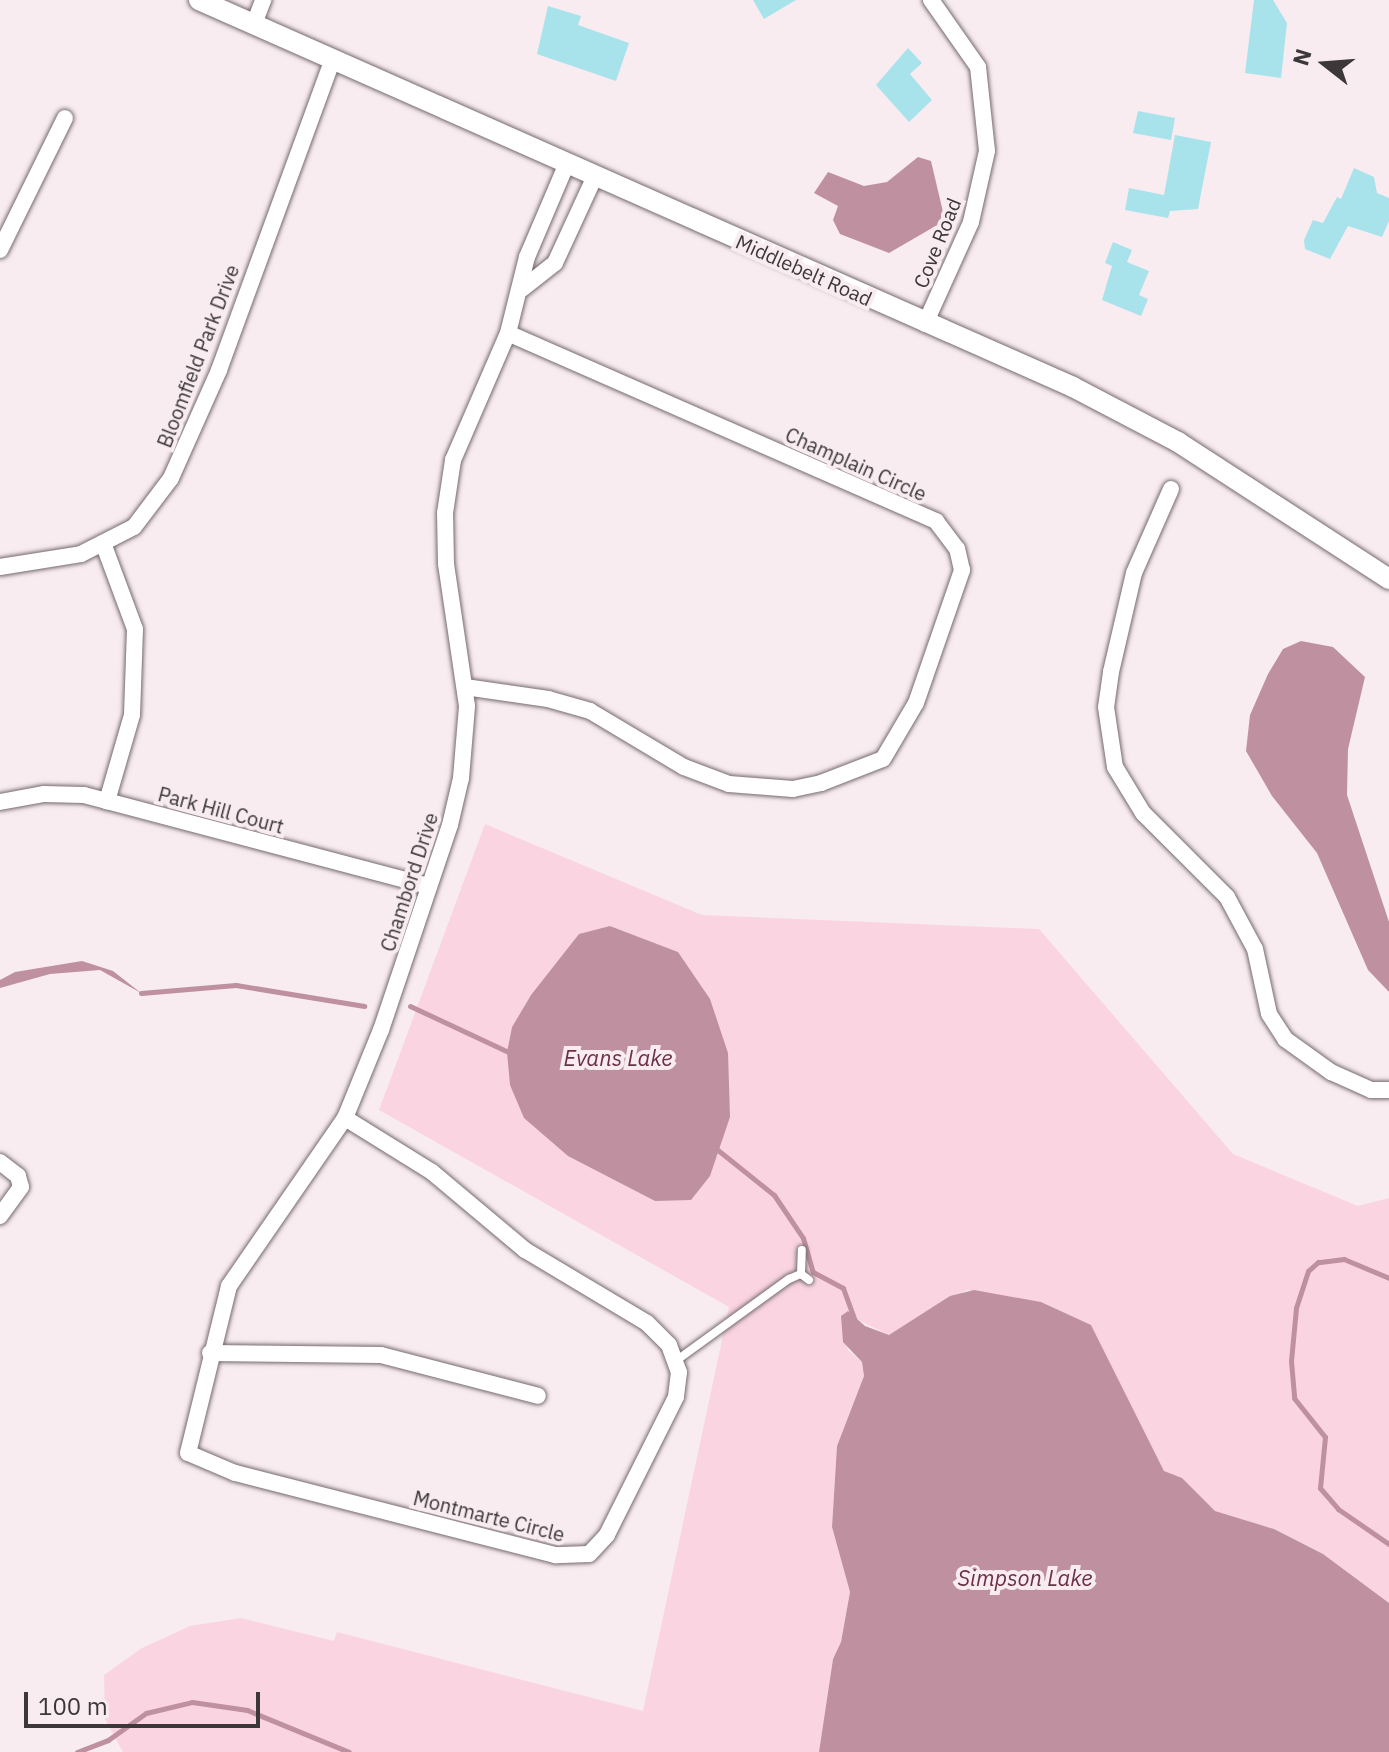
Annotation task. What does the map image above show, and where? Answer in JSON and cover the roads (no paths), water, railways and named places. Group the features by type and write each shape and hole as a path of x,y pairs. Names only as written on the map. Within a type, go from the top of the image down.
{"street":[{"name":"Middlebelt Road","path":"199,0 1073,387 1151,426 1389,579"},
{"path":"254,24 263,0"},
{"name":"Cove Road","path":"925,324 971,222 987,151 978,67 931,0"},
{"name":"Bloomfield Park Drive","path":"0,567 81,554 134,527 171,478 219,370 333,59"},
{"path":"0,250 65,118"},
{"name":"Chambord Drive","path":"188,1453 210,1353 229,1286 345,1118 381,1030 461,778 465,687 446,564 445,513 453,460 508,333 522,289 527,257 567,163"},
{"path":"522,289 555,263 595,176"},
{"name":"Champlain Circle","path":"465,687 548,699 590,711 684,767 729,784 767,789 807,786 883,759 916,703 962,570 957,549 936,521 508,333"},
{"path":"1171,489 1142,551 1114,657 1106,707 1115,767 1143,813 1227,897 1255,949 1269,1014 1285,1039 1331,1072 1371,1090 1389,1090"},
{"path":"103,543 135,629 132,715 107,801"},
{"name":"Park Hill Court","path":"0,802 44,794 107,801 429,886"},
{"path":"345,1118 432,1172 525,1250 647,1323 677,1360"},
{"path":"0,1162 18,1176 21,1187 0,1216"},
{"path":"210,1353 381,1355 538,1396"},
{"name":"Montmarte Circle","path":"188,1453 235,1473 555,1555 589,1554 607,1535 676,1397 677,1360"}],"lane":[{"path":"801,1274 802,1250"},
{"path":"677,1360 801,1274"},
{"path":"801,1274 809,1280"}],"water":[{"path":"918,157 931,161 943,212 939,224 889,253 840,234 833,220 838,206 814,193 828,172 864,186 887,182"},
{"path":"1301,641 1333,647 1365,677 1348,749 1347,795 1389,922 1389,992 1368,970 1317,853 1272,796 1246,751 1250,715 1268,674 1283,649"},
{"name":"Evans Lake","path":"610,926 678,952 710,999 728,1053 730,1117 710,1176 691,1200 655,1201 568,1156 524,1118 510,1085 507,1052 512,1027 531,995 579,934"},
{"path":"82,961 113,971 141,993 100,970 50,974 0,988 0,980 15,972"},
{"name":"Simpson Lake","path":"974,1290 1041,1302 1091,1325 1164,1471 1182,1478 1215,1511 1274,1529 1323,1554 1389,1603 1389,1752 819,1752 833,1659 841,1642 850,1592 832,1527 837,1446 864,1376 862,1362 843,1342 841,1316 848,1311 865,1326 889,1335 950,1296"}],"waterway":[{"path":"141,993 236,985 364,1006"},
{"path":"410,1006 511,1053"},
{"path":"714,1147 774,1195 803,1238 813,1272 843,1288 854,1318"},
{"path":"1389,1278 1344,1259 1318,1262 1308,1271 1296,1308 1291,1361 1294,1398 1325,1437 1320,1488 1338,1509 1389,1544"},
{"path":"77,1752 108,1740 146,1713 192,1702 247,1710 349,1752"}]}
